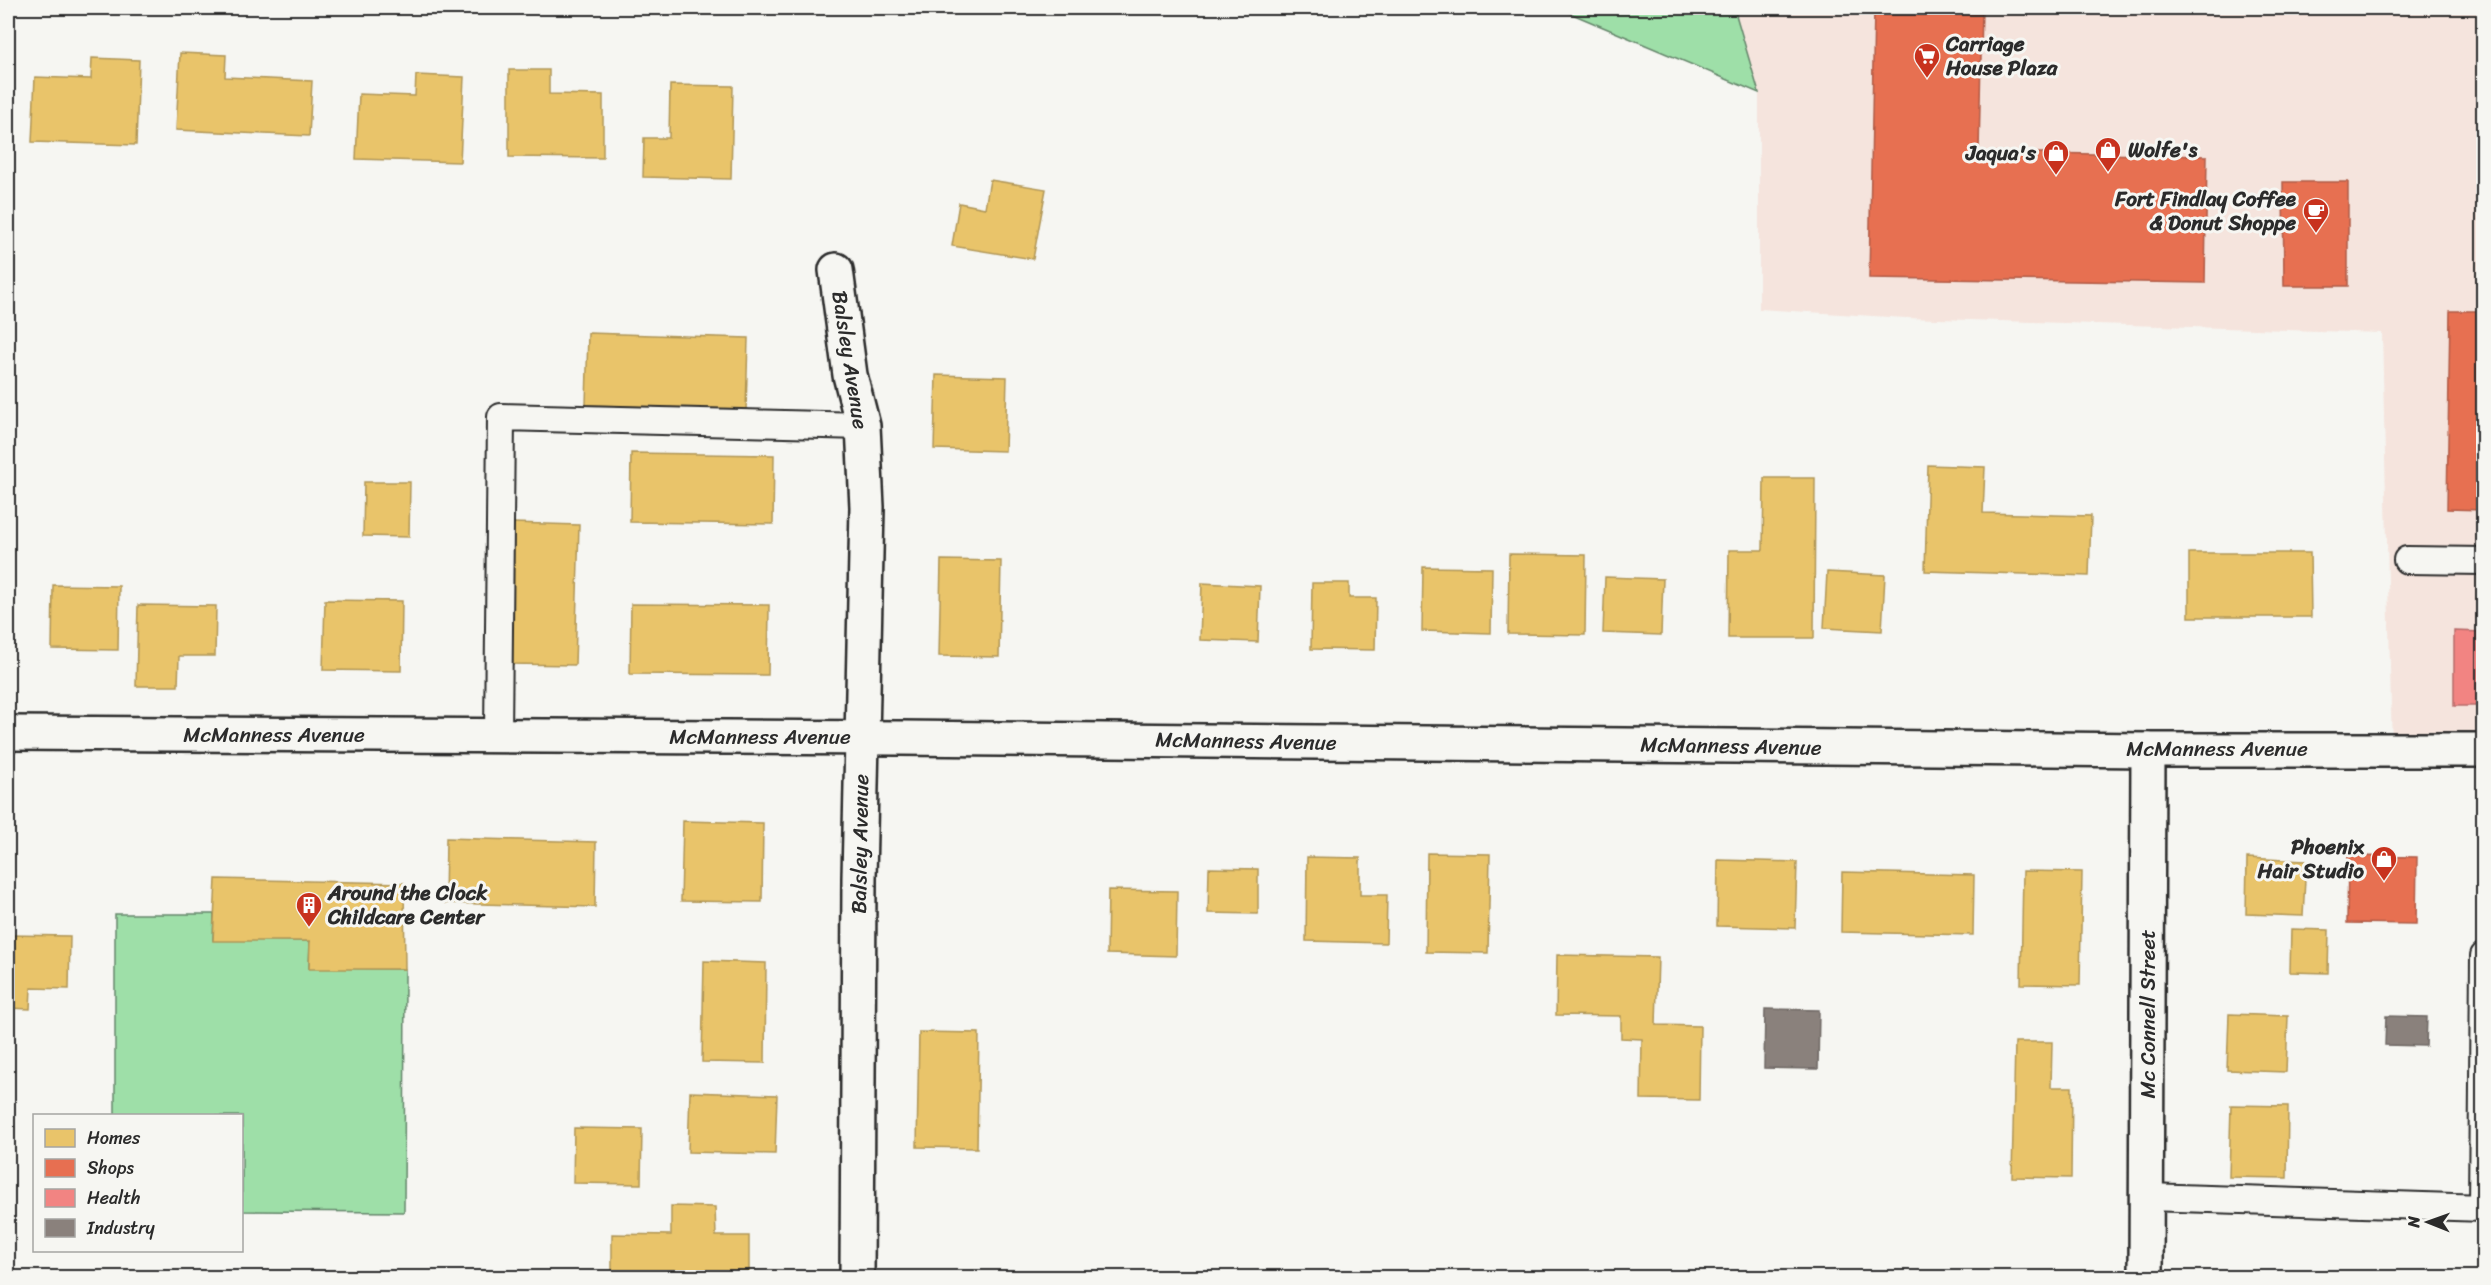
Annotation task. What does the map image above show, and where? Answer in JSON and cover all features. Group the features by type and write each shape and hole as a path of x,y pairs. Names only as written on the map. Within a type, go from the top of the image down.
{"street":[{"name":"Balsley Avenue","path":"836,270 850,375 862,426 867,507 859,878 857,1278"},
{"name":"McManness Avenue","path":"8,733 862,737 2148,750 2484,750"},
{"name":"Mc Connell Street","path":"2146,1278 2148,750"}],"lane":[{"path":"498,736 501,417 862,426"},
{"path":"2407,560 2484,561"},
{"path":"2147,1197 2483,1208 2484,956"}],"shaded area":[{"path":"1734,8 2483,8 2483,750 2392,749 2382,333 1906,318 1759,309 1759,93"}],"green space":[{"path":"1558,8 1734,8 1759,93"},
{"path":"115,914 214,914 213,940 310,941 309,968 405,969 404,1212 243,1211 243,1114 115,1114"}],"building: Homes":[{"path":"180,53 226,55 225,77 312,81 309,136 176,130"},
{"path":"92,58 139,60 136,145 32,142 35,77 91,79"},
{"path":"509,70 549,70 549,94 603,95 603,158 509,157"},
{"path":"416,75 464,77 460,162 356,159 359,94 415,96"},
{"path":"670,85 733,86 731,179 643,177 644,138 669,138"},
{"path":"990,180 1046,189 1033,259 952,246 959,203 985,208"},
{"path":"588,333 748,338 746,410 586,405"},
{"path":"936,375 1007,377 1005,451 934,449"},
{"path":"631,453 774,455 773,524 630,522"},
{"path":"1928,465 1985,467 1983,513 2091,516 2089,576 1925,571"},
{"path":"1764,478 1815,478 1814,638 1728,638 1729,550 1763,550"},
{"path":"364,482 410,482 409,537 363,536"},
{"path":"512,523 579,525 575,665 509,664"},
{"path":"2189,553 2310,553 2311,617 2189,617"},
{"path":"1509,554 1586,555 1585,635 1508,634"},
{"path":"941,560 1001,561 999,657 939,656"},
{"path":"1423,567 1492,568 1491,633 1422,631"},
{"path":"1827,572 1885,575 1882,631 1824,628"},
{"path":"1605,577 1663,579 1661,635 1603,633"},
{"path":"1202,583 1260,586 1258,642 1200,640"},
{"path":"1312,583 1349,583 1349,598 1376,598 1375,650 1311,649"},
{"path":"53,585 119,586 118,650 52,649"},
{"path":"325,600 402,601 401,671 323,670"},
{"path":"631,604 769,605 768,675 630,674"},
{"path":"138,605 216,606 215,656 179,656 178,686 136,686"},
{"path":"683,821 763,823 762,902 681,901"},
{"path":"446,838 596,842 595,907 445,903"},
{"path":"1427,853 1490,854 1488,953 1426,952"},
{"path":"1307,857 1360,858 1360,895 1387,895 1386,943 1306,941"},
{"path":"2247,858 2306,861 2303,916 2246,914"},
{"path":"1718,860 1797,862 1795,928 1717,926"},
{"path":"1209,868 1258,869 1258,914 1208,913"},
{"path":"2023,871 2082,872 2080,985 2021,984"},
{"path":"1842,872 1974,875 1973,935 1841,932"},
{"name":"Around the Clock Childcare Center","path":"216,879 404,883 405,969 309,969 310,941 213,941"},
{"path":"1108,890 1177,891 1176,956 1107,954"},
{"path":"2291,929 2329,930 2328,973 2290,972"},
{"path":"8,935 70,936 69,989 31,988 30,1009 8,1008"},
{"path":"1557,955 1658,957 1656,1025 1700,1026 1699,1100 1641,1099 1642,1039 1621,1038 1621,1016 1556,1015"},
{"path":"704,961 766,963 765,1063 702,1062"},
{"path":"2229,1014 2288,1016 2286,1072 2227,1070"},
{"path":"919,1032 979,1033 977,1148 917,1147"},
{"path":"2015,1042 2052,1042 2051,1087 2072,1087 2071,1178 2012,1177"},
{"path":"690,1092 777,1095 775,1154 688,1152"},
{"path":"2231,1105 2288,1106 2287,1178 2229,1177"},
{"path":"574,1128 642,1129 641,1184 573,1183"},
{"path":"671,1206 715,1207 716,1236 749,1236 749,1278 612,1278 612,1234 671,1235"}],"building: Shops":[{"name":"Carriage House Plaza","path":"1874,8 1982,8 1979,152 2207,156 2205,283 1869,278"},
{"name":"Fort Findlay Coffee & Donut Shoppe","path":"2283,182 2348,182 2348,286 2284,286"},
{"path":"2450,311 2484,311 2484,510 2447,509"},
{"path":"2348,856 2417,857 2416,924 2347,923"}],"building: Health":[{"path":"2454,631 2484,632 2484,706 2454,706"}],"building: Industry":[{"path":"1765,1009 1819,1010 1818,1069 1764,1068"},
{"path":"2386,1016 2427,1017 2426,1046 2385,1045"}],"place":[{"name":"Carriage House Plaza","path":"1927,79"},
{"name":"Wolfe's","path":"2108,173"},
{"name":"Jaqua's","path":"2056,176"},
{"name":"Fort Findlay Coffee & Donut Shoppe","path":"2316,234"},
{"name":"Phoenix Hair Studio","path":"2384,882"},
{"name":"Around the Clock Childcare Center","path":"309,928"}]}
